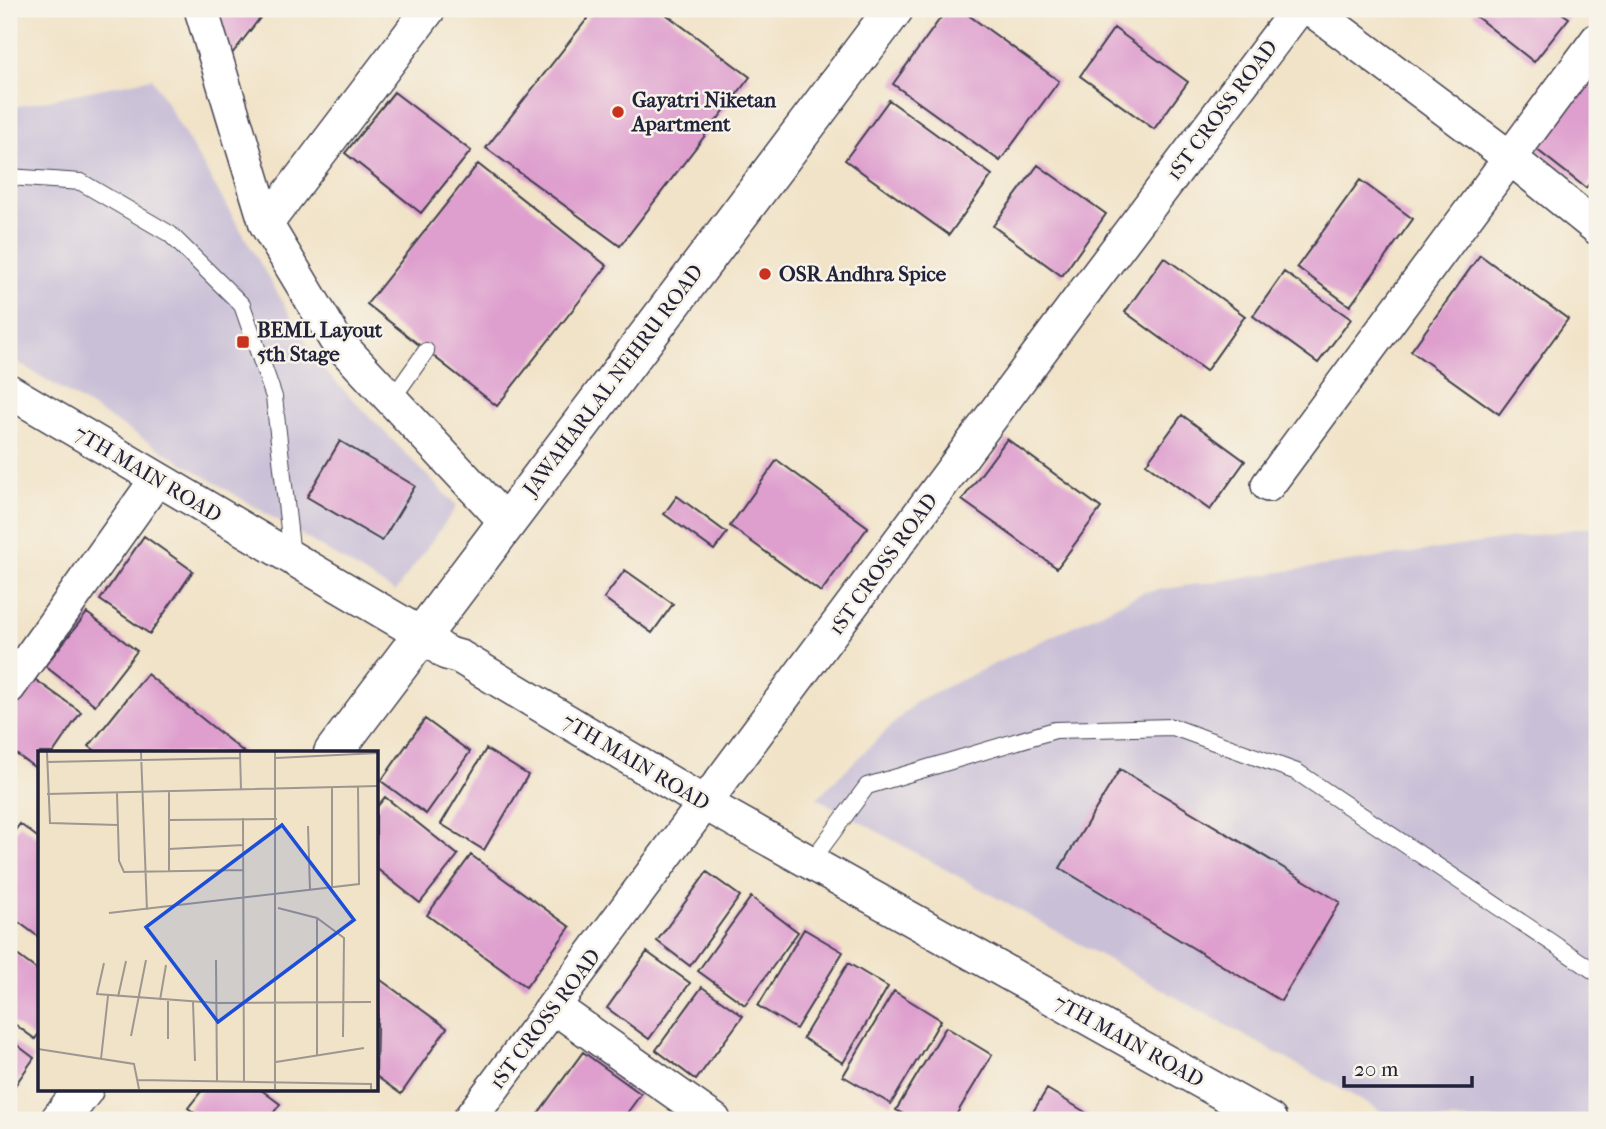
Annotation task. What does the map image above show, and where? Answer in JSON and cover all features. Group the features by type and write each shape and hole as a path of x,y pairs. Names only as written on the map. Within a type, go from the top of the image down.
{"street":[{"path":"201,9 266,224 335,339 506,522"},
{"path":"266,224 429,9"},
{"name":"JAWAHARLAL NEHRU ROAD","path":"334,751 894,9"},
{"name":"1ST CROSS ROAD","path":"469,1120 1298,9"},
{"path":"1311,9 1509,157 1597,228"},
{"path":"1268,485 1597,40"},
{"name":"7TH MAIN ROAD","path":"9,391 421,634 446,653 460,657 706,804 1270,1120"},
{"path":"9,687 157,479"},
{"path":"554,1007 714,1120"},
{"path":"61,1120 83,1090"}],"lane":[{"path":"9,177 81,182 170,234 242,305 274,397 293,559"},
{"path":"391,398 426,351"},
{"path":"810,863 867,786 1055,730 1173,727 1297,772 1597,973"}],"shaded area":[{"path":"152,78 320,366 457,506 395,592 9,357 9,108"},
{"path":"1597,526 1597,1120 1397,1120 817,798 917,701 1144,592"}],"building":[{"path":"212,9 267,9 228,59"},
{"name":"Gayatri Niketan Apartment","path":"595,9 659,9 750,77 620,246 486,148"},
{"path":"947,9 960,9 1059,81 1000,161 893,84"},
{"path":"1477,9 1556,9 1569,18 1534,62 1473,14"},
{"path":"1114,28 1188,82 1154,129 1080,76"},
{"path":"1590,70 1597,76 1597,173 1586,188 1531,145"},
{"path":"394,92 471,151 421,213 345,153"},
{"path":"889,100 992,175 949,235 845,160"},
{"path":"478,164 607,266 497,406 367,304"},
{"path":"1038,165 1106,214 1062,276 993,226"},
{"path":"1360,180 1413,219 1350,306 1297,267"},
{"path":"1480,255 1568,319 1499,414 1411,351"},
{"path":"1164,257 1245,316 1206,371 1125,312"},
{"path":"1284,272 1351,319 1318,363 1253,316"},
{"path":"1182,415 1245,461 1210,510 1146,464"},
{"path":"1007,439 1101,508 1057,568 962,500"},
{"path":"340,441 415,486 382,541 307,497"},
{"path":"777,460 868,527 821,592 730,526"},
{"path":"677,496 727,533 714,550 664,514"},
{"path":"144,536 193,571 150,634 100,600"},
{"path":"625,570 673,604 652,633 604,598"},
{"path":"87,613 137,651 95,705 45,666"},
{"path":"147,674 243,751 95,751 89,746"},
{"path":"33,678 81,712 54,751 38,751 38,770 9,749 9,712"},
{"path":"425,719 470,752 426,814 381,781"},
{"path":"486,749 528,775 484,850 441,824"},
{"path":"1120,769 1340,902 1281,1001 1060,868"},
{"path":"385,797 458,855 420,903 378,870 378,806"},
{"path":"20,824 38,838 38,937 9,915 9,838"},
{"path":"471,855 570,927 526,987 427,915"},
{"path":"707,872 740,896 690,966 657,941"},
{"path":"751,897 798,932 745,1005 698,971"},
{"path":"804,929 843,952 796,1029 758,1006"},
{"path":"9,949 38,971 38,1035 35,1039 9,1020"},
{"path":"647,952 690,983 649,1039 607,1008"},
{"path":"848,963 888,987 843,1063 803,1038"},
{"path":"378,978 447,1028 401,1094 378,1077"},
{"path":"702,987 743,1016 696,1080 656,1050"},
{"path":"894,991 941,1020 891,1104 843,1076"},
{"path":"946,1027 992,1055 953,1120 914,1120 896,1110"},
{"path":"9,1039 34,1058 9,1094"},
{"path":"583,1052 641,1094 622,1120 534,1119"},
{"path":"1047,1089 1090,1115 1086,1120 1028,1120"},
{"path":"202,1090 261,1090 280,1104 268,1120 204,1120 188,1108"}],"place":[{"name":"Gayatri Niketan Apartment","path":"618,112"},
{"name":"OSR Andhra Spice","path":"765,274"},
{"name":"BEML Layout 5th Stage","path":"243,342"}]}
